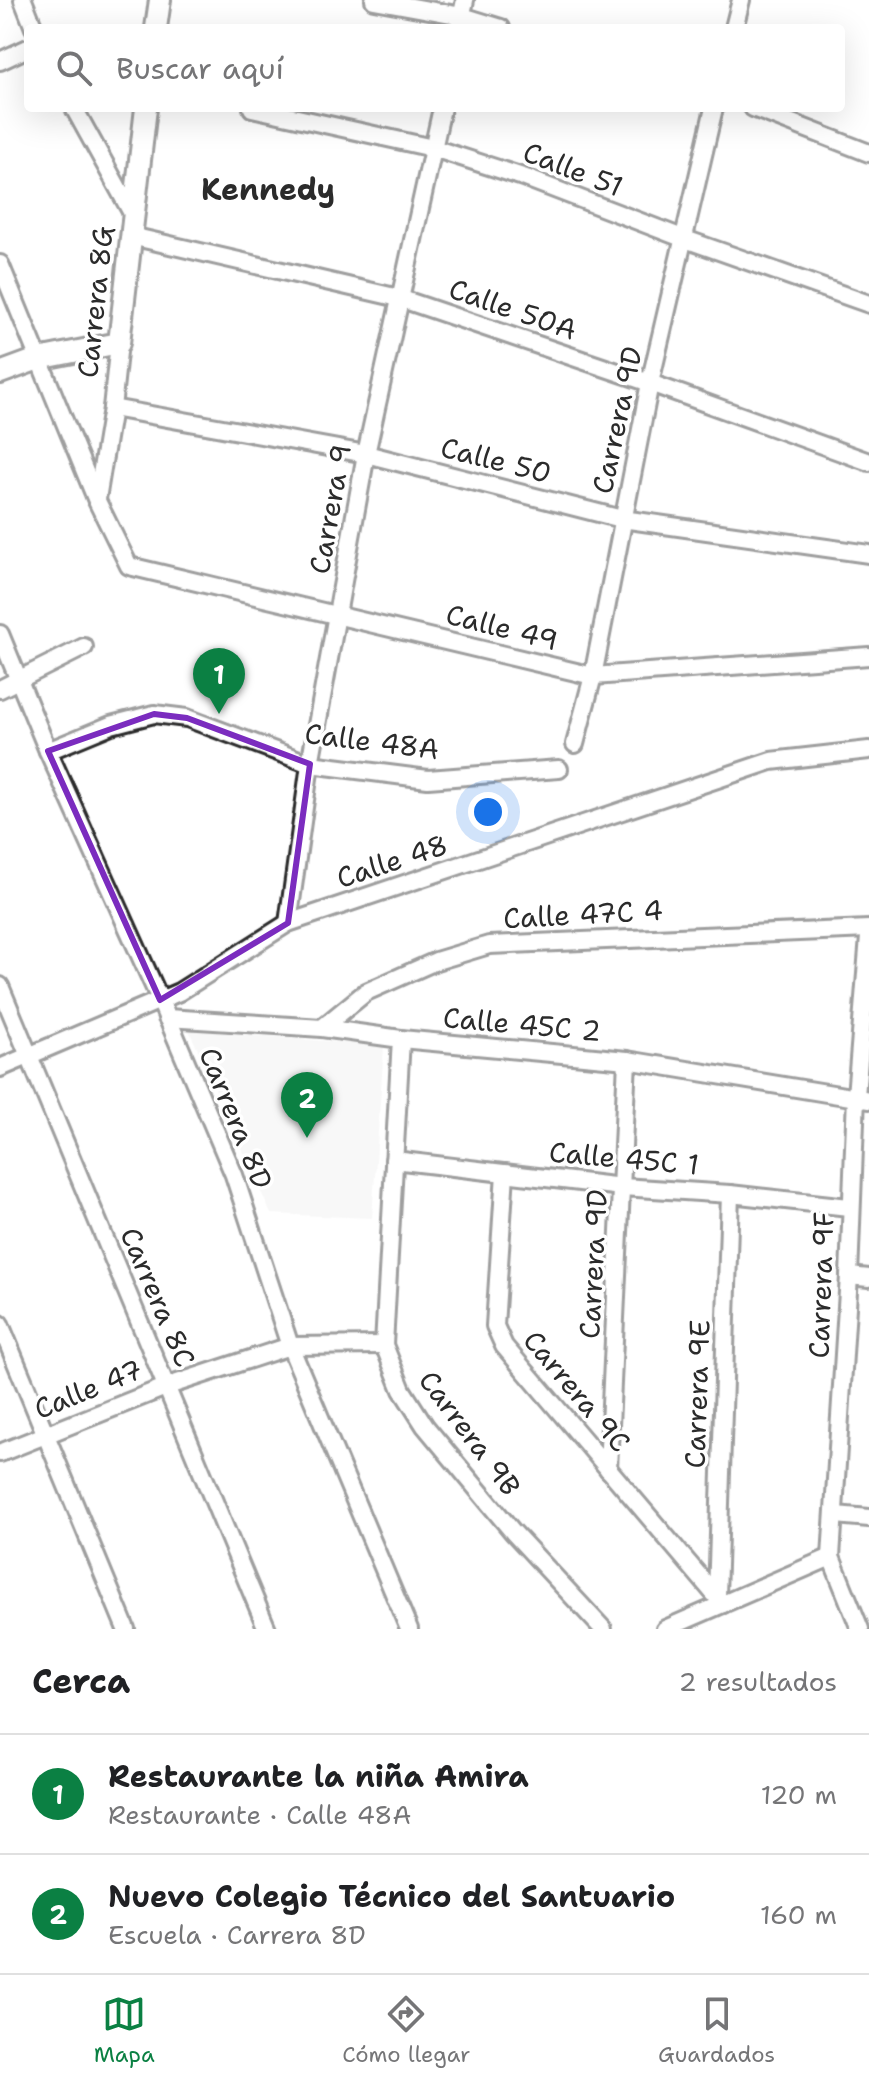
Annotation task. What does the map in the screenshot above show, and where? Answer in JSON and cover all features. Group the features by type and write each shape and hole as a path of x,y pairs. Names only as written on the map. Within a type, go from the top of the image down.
{"street":[{"path":"23,0 32,24"},
{"path":"157,24 160,0"},
{"path":"374,0 462,15 489,24"},
{"path":"735,24 741,0"},
{"path":"0,61 24,50"},
{"path":"76,112 132,226"},
{"name":"Carrera 8G","path":"97,501 112,408 146,112"},
{"name":"Calle 51","path":"270,112 433,148 523,177 869,304"},
{"name":"Carrera 9","path":"288,923 310,764 366,454 441,112"},
{"name":"Carrera 9D","path":"575,744 593,676 650,383 713,112"},
{"path":"763,112 869,153"},
{"name":"Calle 50A","path":"132,226 399,298 650,383 869,462"},
{"path":"0,264 97,501"},
{"path":"0,373 38,359 119,343"},
{"name":"Calle 50","path":"112,408 366,454 622,519 869,554"},
{"name":"Calle 49","path":"97,501 129,566 593,676 869,656"},
{"name":"Carrera 8D","path":"0,634 234,1175 290,1346 409,1629"},
{"path":"0,689 84,647"},
{"name":"Calle 48A","path":"48,751 111,725 154,714 187,718 310,764 428,779 559,769"},
{"name":"Calle 48","path":"0,1068 179,992 288,923 771,761 869,750"},
{"name":"Calle 47C 4","path":"322,1028 366,992 436,961 489,945 869,929"},
{"name":"Carrera 9F","path":"860,1629 831,1557 849,1276 849,1207 862,1098 869,937"},
{"name":"Carrera 8C","path":"0,986 267,1629"},
{"name":"Calle 45C 2","path":"167,1018 322,1028 401,1039 627,1060 862,1098"},
{"name":"Carrera 9B","path":"401,1039 384,1345 402,1390 425,1426 513,1532 603,1629"},
{"name":"Carrera 9D","path":"608,1469 627,1060"},
{"name":"Calle 45C 1","path":"394,1160 622,1187 730,1194 849,1207"},
{"name":"Carrera 9C","path":"505,1173 495,1326 504,1346 720,1600"},
{"name":"Carrera 9E","path":"720,1600 730,1194"},
{"path":"849,1276 869,1278"},
{"path":"0,1324 126,1629"},
{"name":"Calle 47","path":"0,1453 168,1386 290,1346 384,1345"},
{"path":"836,1515 869,1518"},
{"path":"665,1629 720,1600 831,1557"}],"highlighted area":[{"path":"154,714 187,718 310,764 288,923 160,1000 48,751"}],"shaded area":[{"path":"189,1030 384,1046 372,1218 271,1214"}],"place":[{"name":"Restaurante la niña Amira","path":"219,714"},
{"name":"Nuevo Colegio Técnico del Santuario","path":"307,1138"}],"district":[{"name":"Kennedy","path":"268,190"}]}
